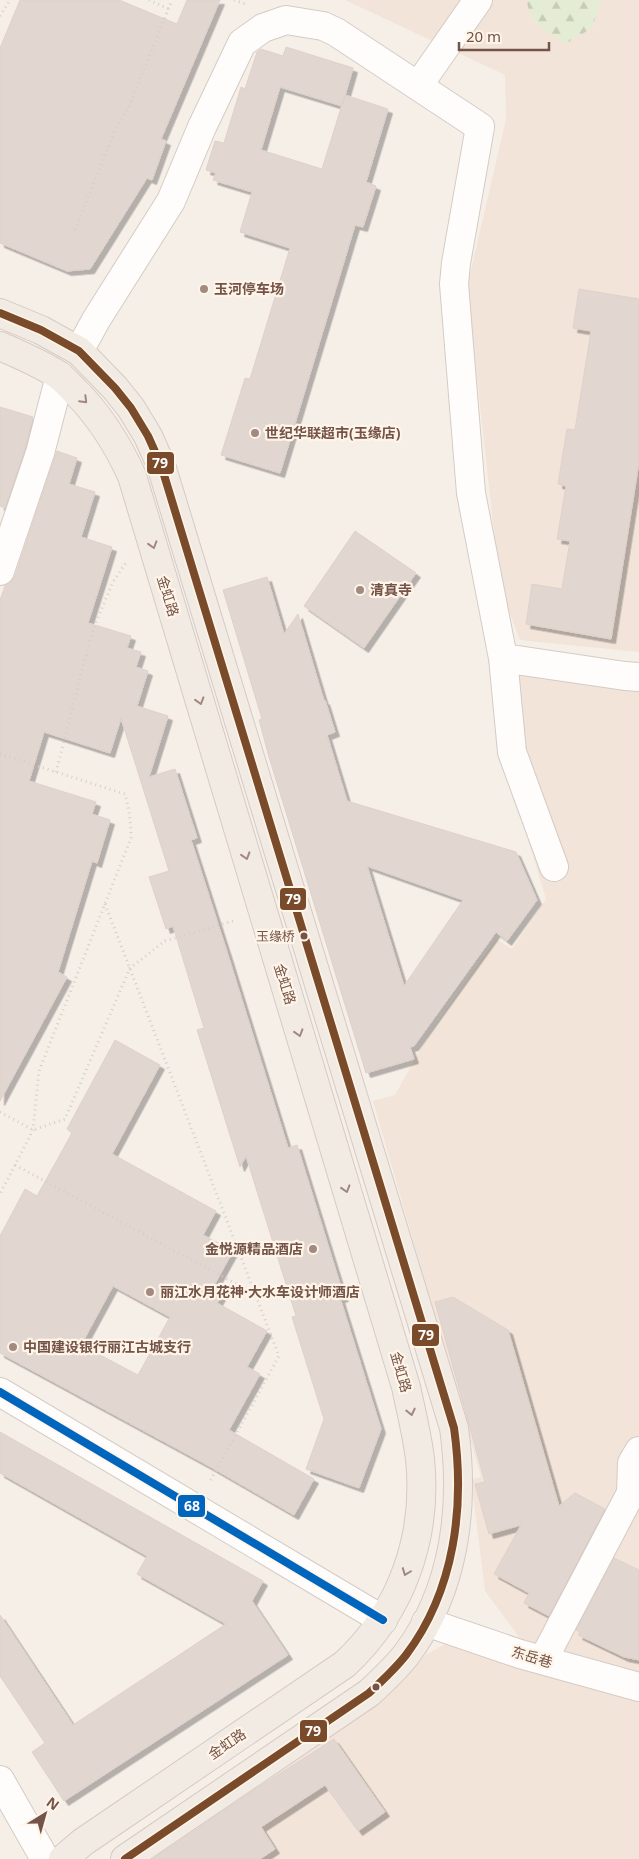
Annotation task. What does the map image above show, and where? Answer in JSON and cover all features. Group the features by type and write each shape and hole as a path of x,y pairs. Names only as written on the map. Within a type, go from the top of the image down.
{"main road":[{"path":"0,312 41,330 79,351 115,388 131,408 148,436 162,465 454,1428 458,1457 458,1516 453,1546 445,1576 426,1622 406,1655 369,1693 125,1859"},
{"name":"金虹路","path":"0,346 28,358 60,376 92,408 105,425 120,450 132,476 403,1378 416,1433 421,1486 420,1512 409,1564 399,1590 383,1620 361,1649 345,1664 83,1842 63,1859"}],"street":[{"path":"418,86 478,0"},
{"path":"79,351 96,320 171,201 202,127 242,43 263,28 286,20 322,26 336,32 480,127 454,284 471,493 503,658 512,752 554,867"},
{"path":"0,571 40,453 60,376"},
{"path":"503,658 639,677"},
{"path":"0,1392 383,1620"},
{"path":"543,1660 635,1494 632,1463 639,1451"},
{"name":"东岳巷","path":"426,1622 543,1660 639,1687"},
{"path":"0,1780 45,1859"}],"path":[{"path":"0,16 10,0"},
{"path":"149,0 169,9"},
{"path":"75,230 115,130 128,109 172,0"},
{"path":"56,772 93,629 113,582 148,529"},
{"path":"0,754 124,794 130,812 131,838 39,1071 33,1130 0,1194"},
{"path":"105,904 279,1356 195,1509"},
{"path":"0,1112 33,1130 65,1119 130,968 165,941 263,913"},
{"path":"15,1165 255,1294"}],"shaded area":[{"path":"345,0 526,0 532,21 592,28 601,0 639,0 639,652 520,640 500,587 467,287 506,119 505,75"},
{"path":"497,674 639,683 639,1677 522,1641 485,1591 471,1480 481,1477 373,1101 395,1095 428,1036 496,939 512,949 546,899 499,742"},
{"path":"447,1643 639,1699 639,1859 138,1859 373,1706 427,1654"}],"green space":[{"path":"526,0 601,0 592,28 565,44 532,21"}],"building":[{"path":"20,0 119,0 177,24 187,0 220,0 161,139 166,141 152,180 147,178 90,269 67,271 0,243 0,48"},
{"path":"286,47 353,68 345,95 388,109 366,182 376,186 363,227 355,225 280,473 221,455 245,378 250,379 290,248 240,232 252,192 213,180 216,173 206,170 215,141 224,143 241,87 245,89 257,52 261,49 283,56","holes":["280,87 342,106 322,169 261,150"]},
{"path":"579,289 639,299 639,462 611,639 526,624 532,584 562,589 570,541 557,539 566,486 558,484 567,429 575,430 591,331 573,328"},
{"path":"0,407 33,417 25,449 5,508 0,506"},
{"path":"57,451 77,458 69,484 95,492 81,537 112,547 88,623 131,636 127,648 141,652 136,667 148,671 137,706 168,716 149,777 175,769 197,838 191,840 288,1148 297,1145 344,1297 340,1298 381,1429 359,1488 306,1469 324,1419 292,1317 296,1316 246,1156 240,1167 197,1030 204,1028 173,926 166,929 149,877 169,871 121,718 110,753 44,732 29,781 96,802 92,814 110,820 97,863 92,861 58,972 67,977 0,1101 0,600 5,586 15,576"},
{"name":"清真寺","path":"355,531 416,573 364,648 304,606"},
{"path":"267,577 284,634 298,614 335,732 327,735 347,801 516,852 537,900 507,941 496,932 414,1046 410,1047 414,1059 366,1073 269,757 259,720 262,719 223,590","holes":["367,866 463,900 404,986"]},
{"path":"115,1040 160,1065 112,1154 216,1211 203,1235 233,1251 211,1291 221,1296 217,1303 267,1331 247,1367 260,1374 229,1430 314,1479 294,1515 209,1466 0,1353 0,1236 25,1189 37,1196 72,1133 67,1129","holes":["113,1286 170,1317 138,1375 81,1345"]},
{"path":"453,1297 508,1330 559,1506 575,1493 605,1509 549,1616 524,1603 529,1593 494,1574 521,1525 489,1534 475,1484 485,1482 435,1302"},
{"path":"0,1432 263,1581 252,1601 288,1655 64,1801 32,1752 45,1743 0,1676 0,1615 73,1725 226,1624 137,1574 147,1556 0,1473"},
{"path":"614,1558 639,1570 639,1660 624,1657 578,1635 580,1632 576,1630"},
{"path":"334,1739 385,1812 358,1831 325,1785 261,1827 275,1849 260,1859 153,1859 259,1787"}],"transit line":[{"name":"79","path":"0,313 41,330 79,351 115,388 131,408 148,436 161,465 454,1428 457,1457 457,1517 446,1575 436,1603 423,1630 402,1660 369,1693 125,1859"},
{"name":"68","path":"0,1392 383,1620"}],"place":[{"name":"玉河停车场","path":"204,289"},
{"name":"世纪华联超市(玉缘店)","path":"255,433"},
{"name":"清真寺","path":"360,590"},
{"name":"玉缘桥","path":"304,936"},
{"name":"金悦源精品酒店","path":"313,1249"},
{"name":"丽江水月花神·大水车设计师酒店","path":"150,1292"},
{"name":"中国建设银行丽江古城支行","path":"13,1347"}]}
